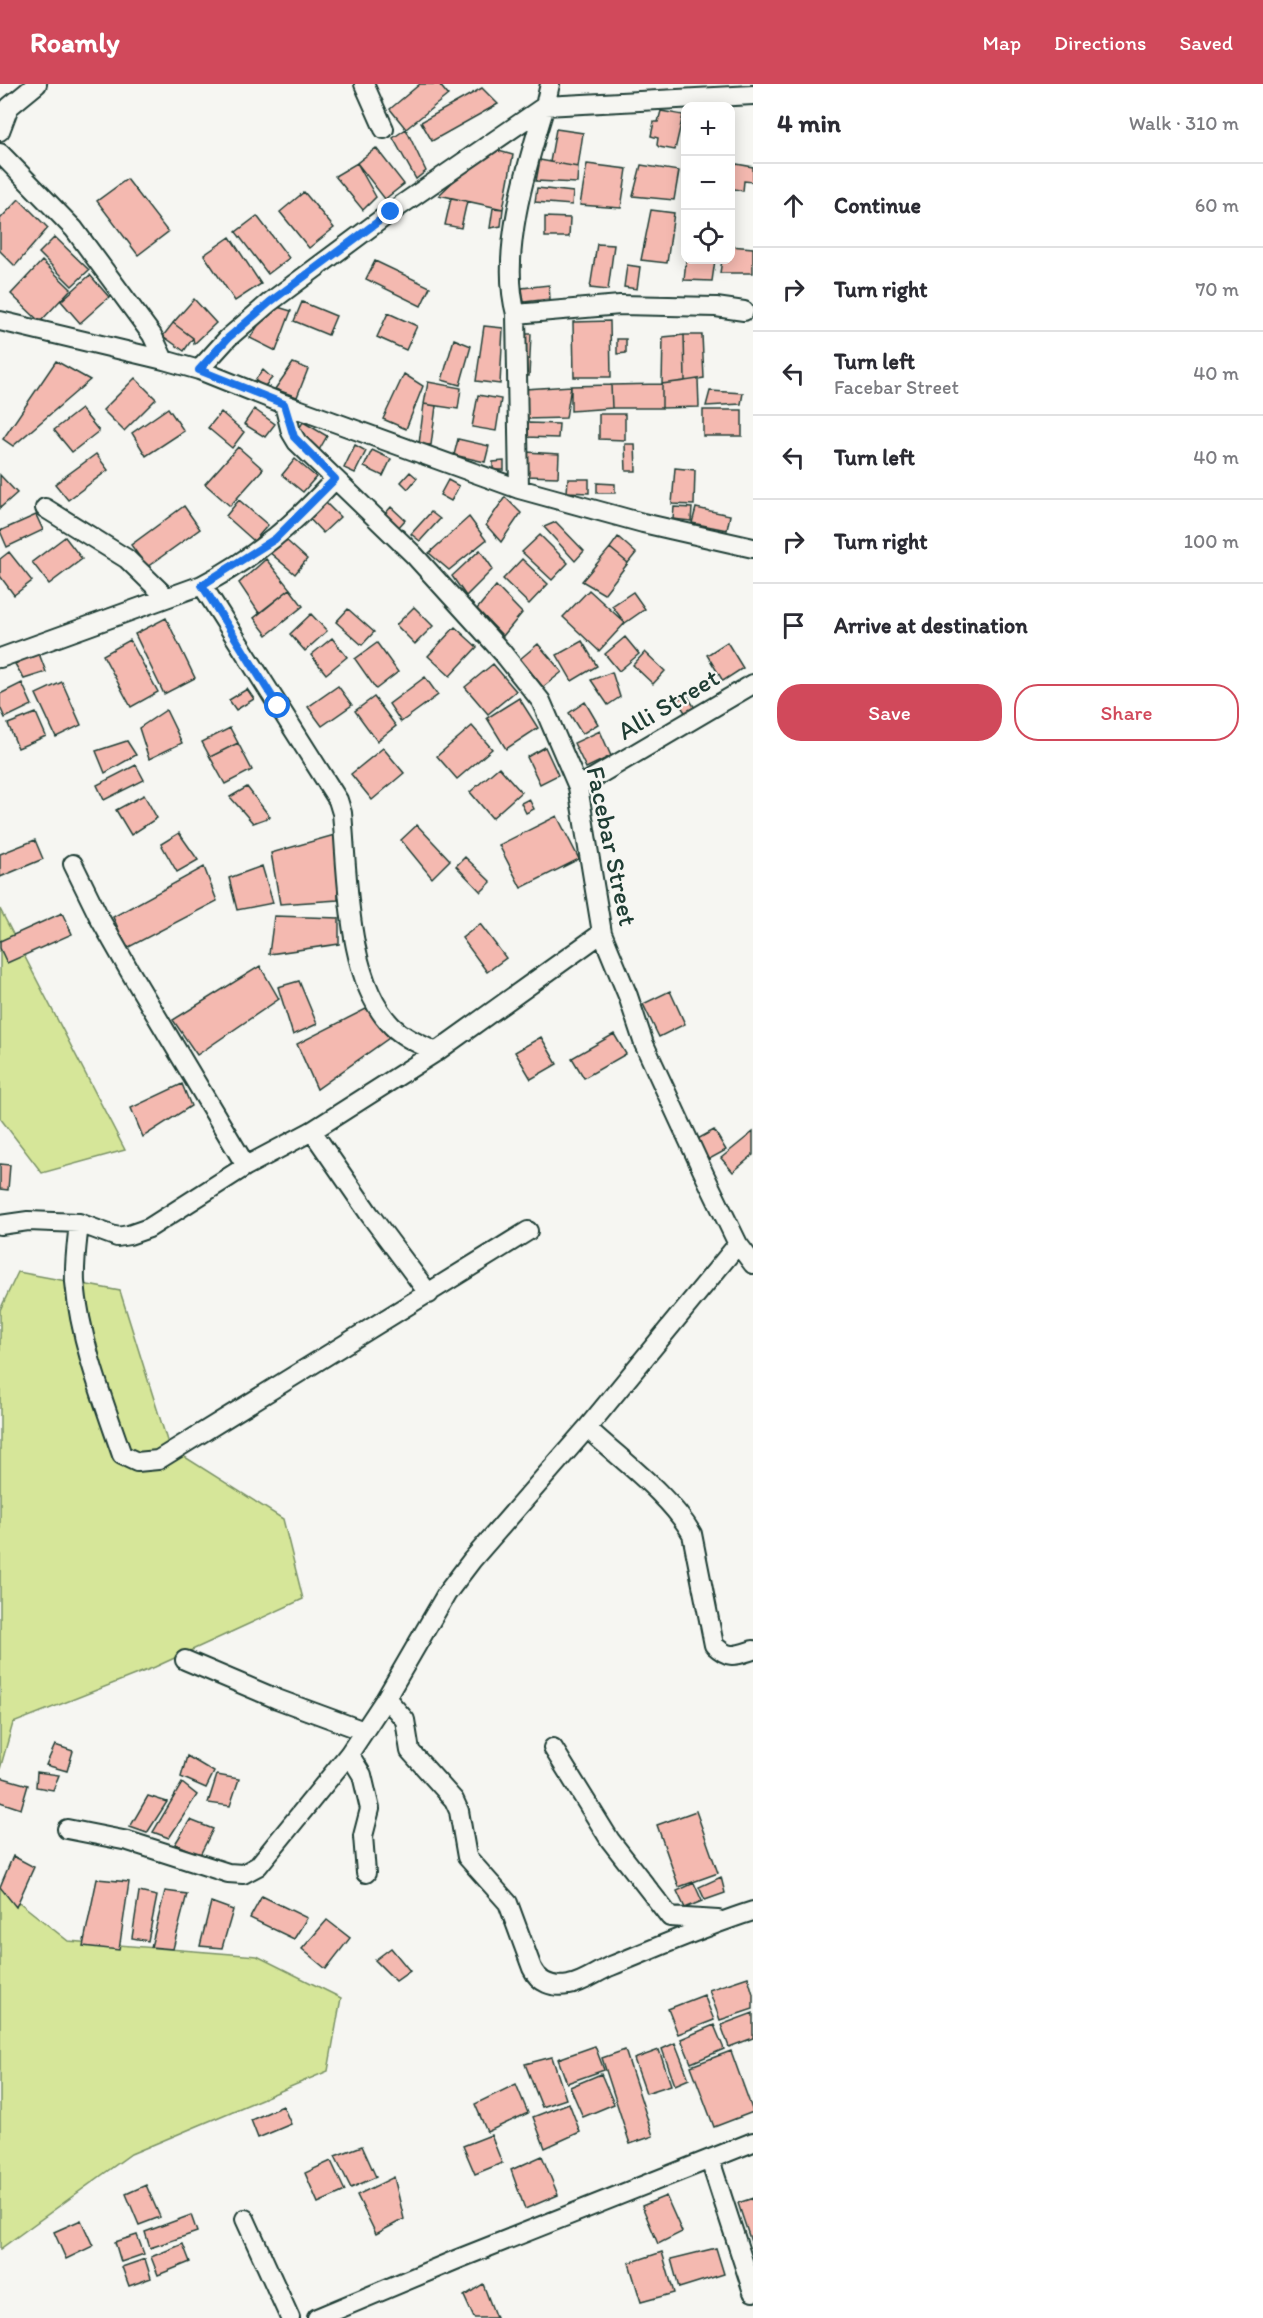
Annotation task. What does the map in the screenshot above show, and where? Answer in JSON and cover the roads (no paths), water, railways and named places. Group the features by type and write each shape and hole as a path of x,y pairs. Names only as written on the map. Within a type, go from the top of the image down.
{"street":[{"path":"0,131 9,107 37,84"},
{"path":"364,84 384,129"},
{"path":"519,489 516,314 511,293 509,261 525,175 550,84"},
{"path":"199,370 228,338 270,302 386,215 545,106 753,94"},
{"path":"0,153 74,229 146,325 164,360"},
{"path":"516,314 620,305 716,307 744,311"},
{"path":"0,321 199,370 284,404 519,489 643,523 753,548"},
{"name":"Facebar Street","path":"284,404 294,437 414,555 502,652 541,701 578,787 602,933 628,996 644,1044 738,1244 753,1264"},
{"path":"0,658 165,596 202,585 275,539 335,479"},
{"path":"45,508 127,559 165,596"},
{"path":"202,585 338,800 342,813 350,907 362,974 383,1016 404,1036 436,1052"},
{"name":"Alli Street","path":"578,787 753,684"},
{"path":"74,864 129,970 246,1166"},
{"path":"0,1225 28,1221 79,1223 117,1236 129,1235 149,1228 246,1166 312,1131 436,1052 602,933"},
{"path":"312,1131 370,1215 429,1294"},
{"path":"79,1223 75,1284 83,1329 101,1395 122,1455 137,1462 158,1460 528,1231"},
{"path":"67,1829 128,1841 228,1873 243,1874 258,1866 349,1754 386,1698 447,1593 472,1560 587,1428 738,1244"},
{"path":"587,1428 660,1495 684,1520 692,1533 714,1644 725,1654 736,1656 753,1650"},
{"path":"185,1660 278,1699 364,1731"},
{"path":"386,1698 405,1720 410,1751 454,1800 459,1812 467,1857 508,1903 532,1968 536,1977 544,1984 570,1985 722,1921 753,1911"},
{"path":"553,1748 610,1840 670,1917 722,1921"},
{"path":"349,1754 362,1775 370,1809 363,1836 366,1873"},
{"path":"317,2318 458,2259 753,2142"},
{"path":"710,2160 753,2292"},
{"path":"245,2218 290,2318"}]}
